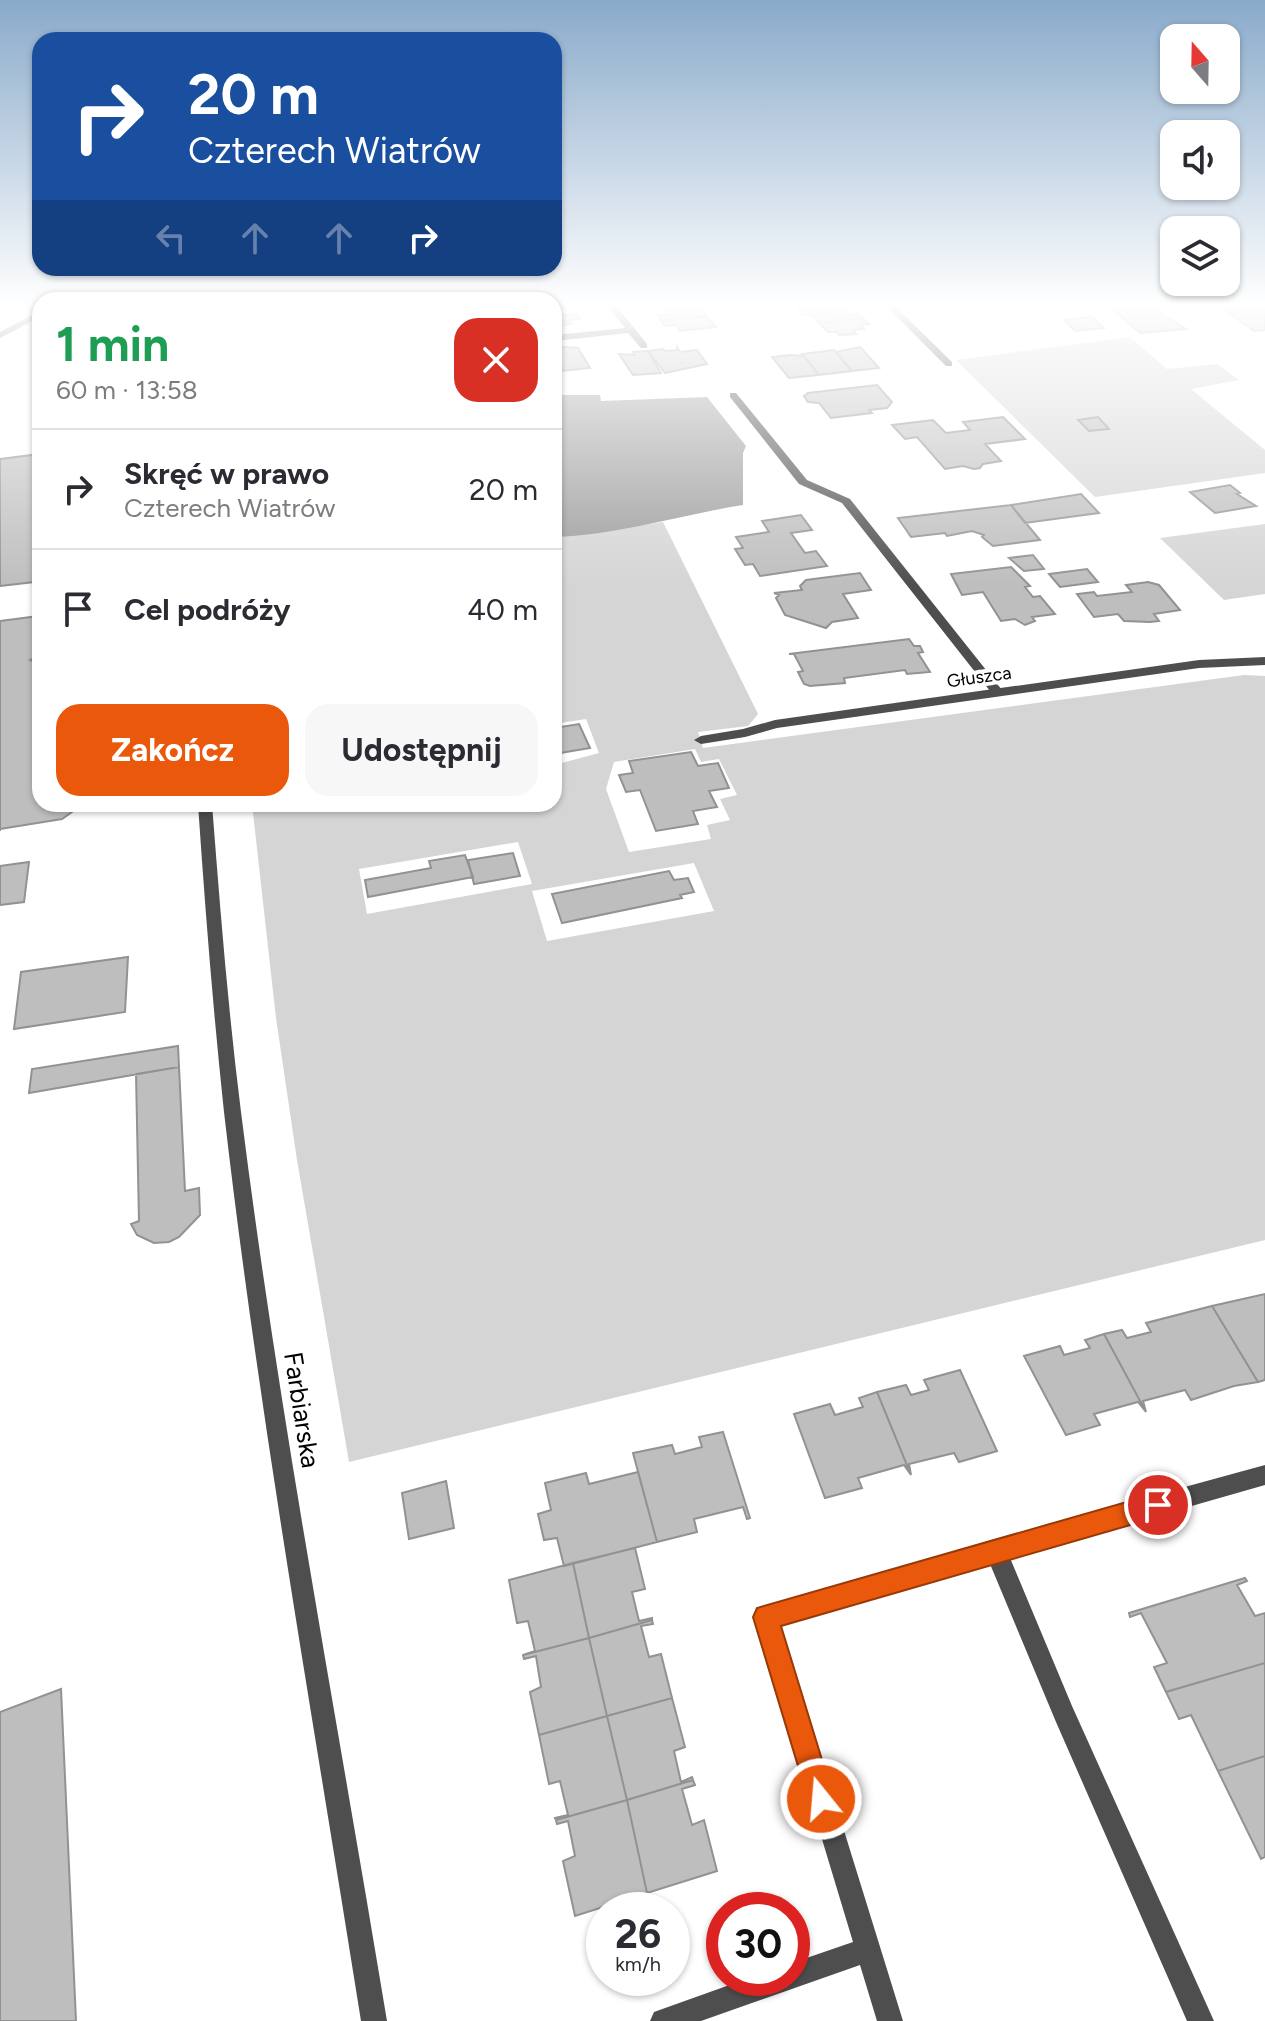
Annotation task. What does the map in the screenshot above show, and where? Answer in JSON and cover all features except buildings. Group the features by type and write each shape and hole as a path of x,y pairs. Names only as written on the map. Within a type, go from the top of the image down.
{"street":[{"path":"735,397 803,482 846,501 998,693"},
{"name":"Głuszca","path":"701,740 745,733 775,724 1199,664 1265,661"},
{"name":"Farbiarska","path":"206,812 212,915 239,1172 275,1420 374,2021"},
{"path":"890,2021 766,1617 1265,1475"},
{"path":"995,1550 1064,1714 1201,2021"},
{"path":"810,1970 866,1950"},
{"path":"663,2021 735,1996"}],"shaded area":[{"path":"562,397 600,397 601,401 707,397 746,446 743,453 743,505 626,529 562,536"},
{"path":"994,397 1201,397 1265,450 1265,473 1095,497"},
{"path":"663,522 758,714 748,726 698,732 703,748 1244,675 1265,676 1265,1240 349,1462 276,1018 253,812 562,812 562,763 599,753 586,719 562,723 562,536","holes":["695,749 701,762 719,759 737,795 720,799 730,820 707,825 711,839 629,852 606,789 614,762","518,842 532,884 367,914 359,869","694,863 714,911 547,941 532,891"]},
{"path":"1265,524 1265,594 1224,600 1160,538"}],"route":[{"path":"821,1799 766,1617 1158,1505"}]}
